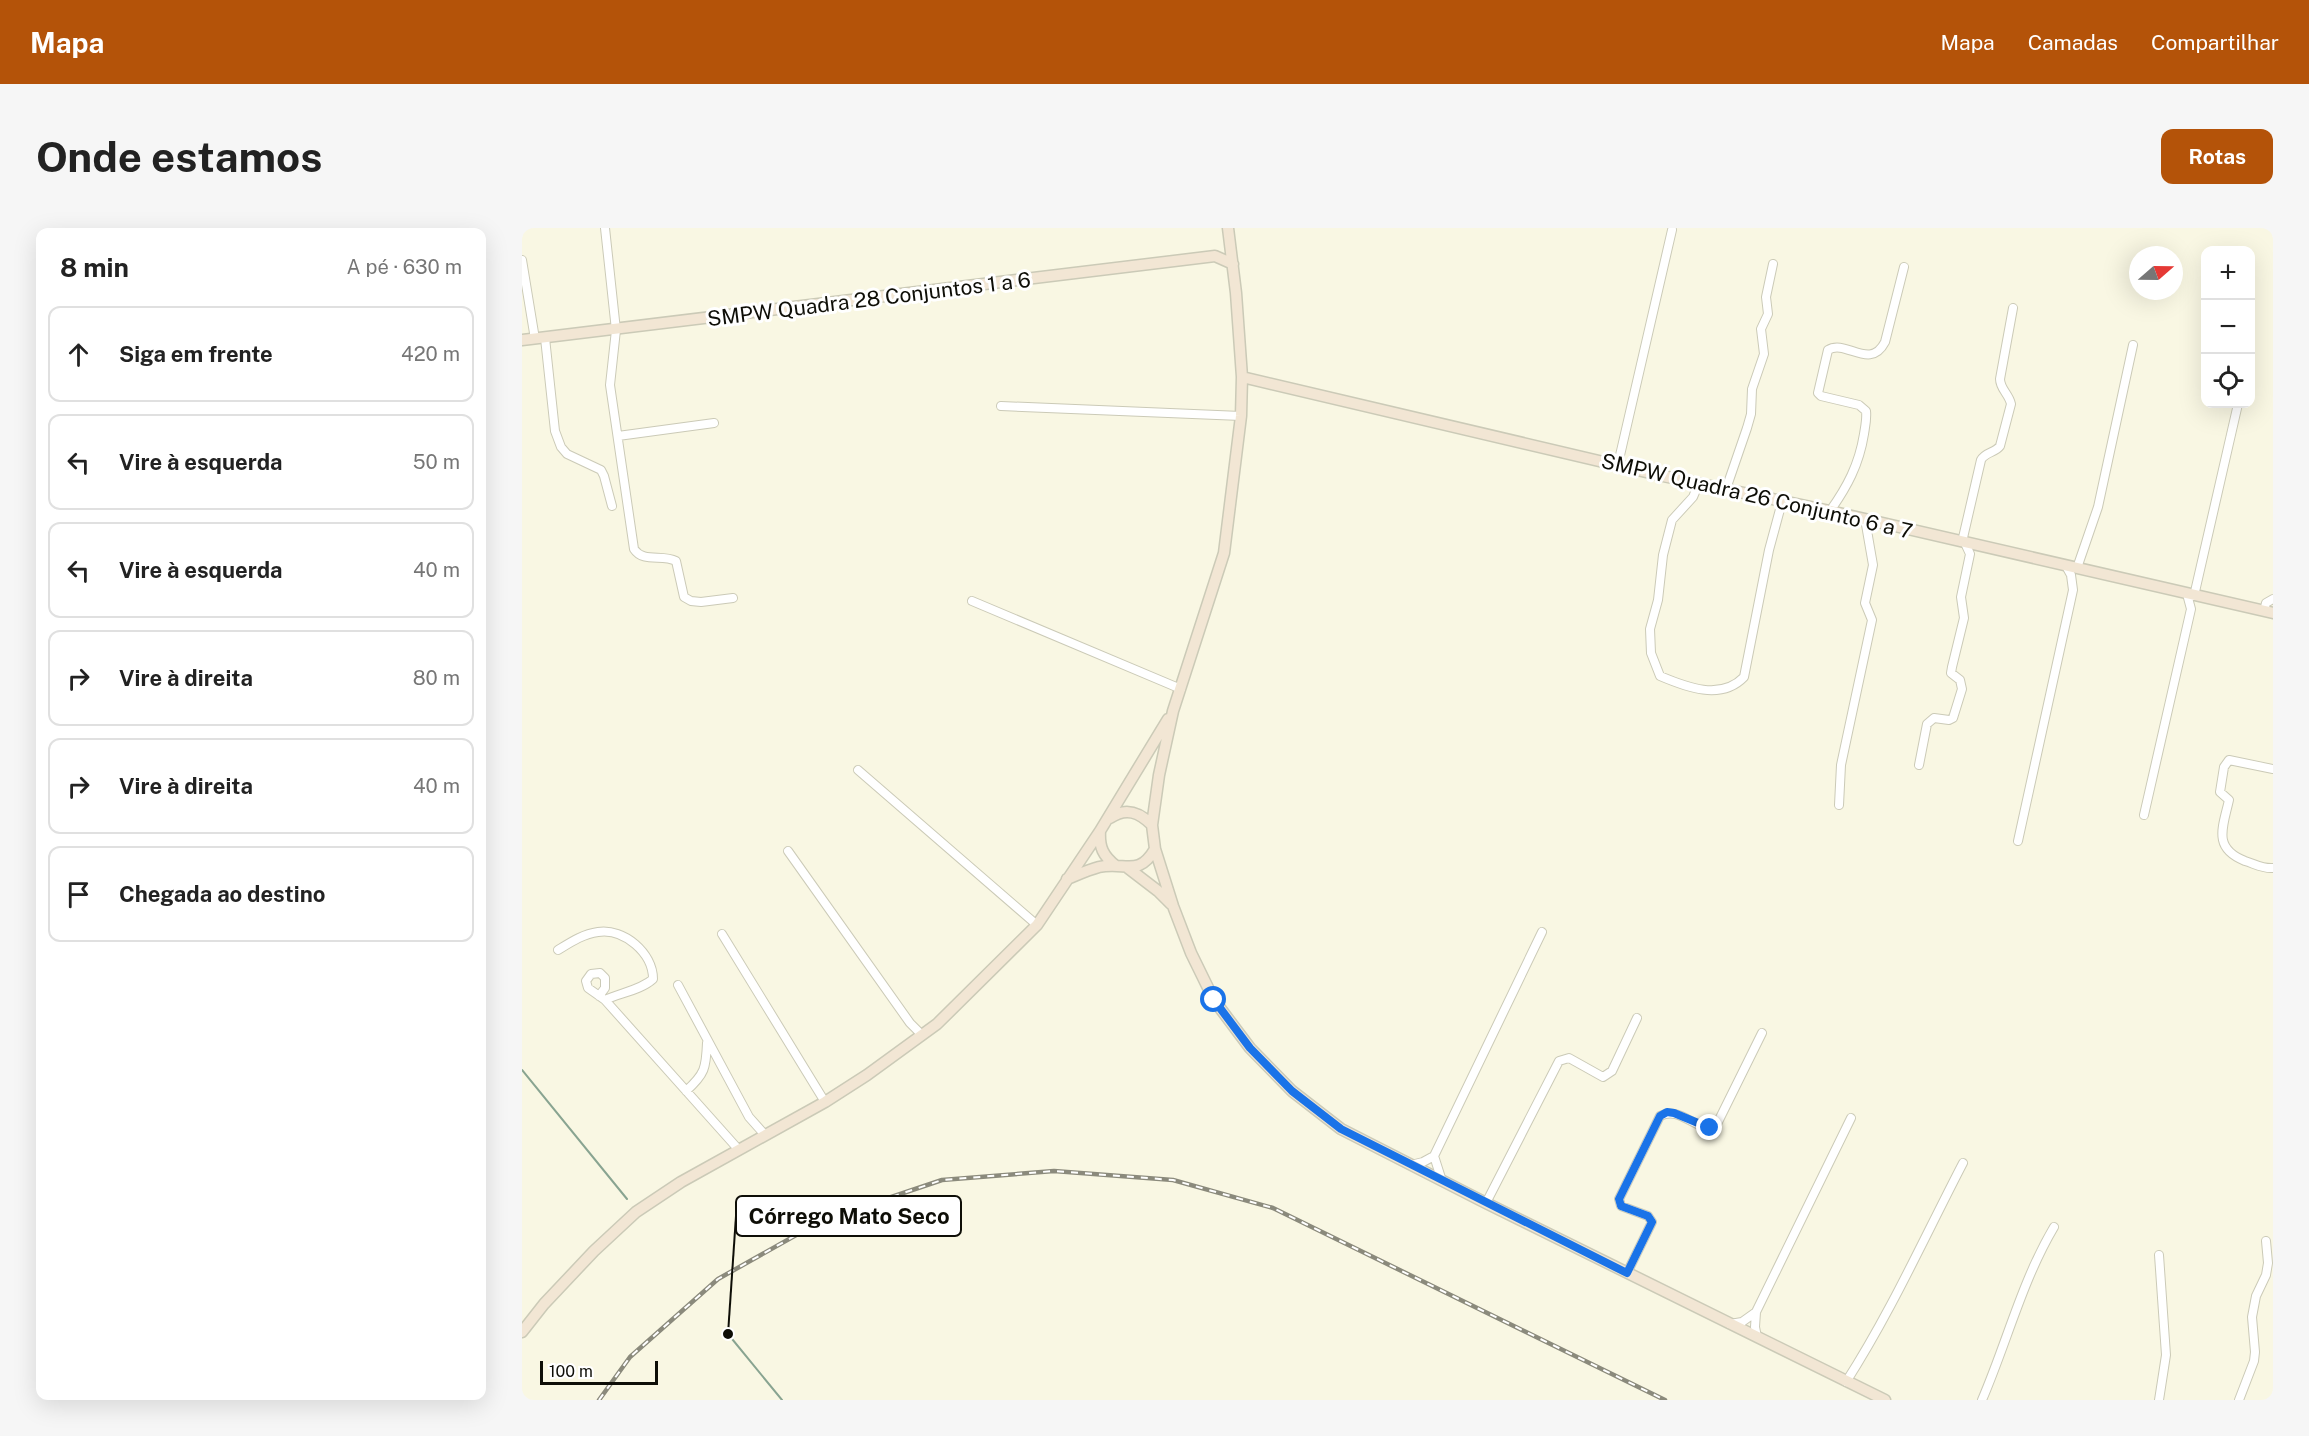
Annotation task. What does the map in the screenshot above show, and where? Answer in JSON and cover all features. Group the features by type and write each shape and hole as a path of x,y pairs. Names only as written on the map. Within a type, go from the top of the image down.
{"street":[{"path":"604,228 616,330 610,379 634,549 638,555 676,561 684,597 691,601 733,598"},
{"path":"1228,228 1242,377 1241,416 1224,553 1173,711 1159,775 1152,825 1155,849 1173,906 1191,953 1214,1000 1250,1048 1292,1091 1341,1129 1885,1400"},
{"path":"1618,464 1672,230"},
{"path":"1230,241 1215,256 1233,264"},
{"name":"SMPW Quadra 28 Conjuntos 1 a 6","path":"522,340 1215,256"},
{"path":"522,260 540,339 555,431 559,442 567,454 601,470 612,506"},
{"path":"1726,489 1748,428 1752,389 1764,354 1761,329 1768,314 1766,297 1773,264"},
{"path":"1830,512 1852,478 1867,416 1866,411 1859,405 1821,396 1818,393 1828,350 1835,348 1869,355 1880,351 1885,342 1904,267"},
{"path":"1970,554 1964,542 1981,460 2000,447 2011,404 2010,398 2001,388 2000,378 2013,308"},
{"path":"2018,841 2073,591 2071,567 2098,507 2133,345"},
{"name":"SMPW Quadra 26 Conjunto 6 a 7","path":"1242,377 2268,612"},
{"path":"1001,406 1241,416"},
{"path":"2144,815 2237,408"},
{"path":"618,436 714,423"},
{"path":"1699,483 1693,496 1672,520 1663,555 1658,600 1650,628 1651,653 1660,676 1686,687 1722,691 1736,686 1744,677 1769,550 1782,502"},
{"path":"1839,805 1842,765 1872,620 1865,603 1874,565 1864,519"},
{"path":"1919,765 1927,724 1934,718 1953,718 1962,689 1960,680 1952,673 1952,667 1964,618 1961,597 1970,554 1979,546"},
{"path":"2190,609 2194,596"},
{"path":"2268,612 2266,603 2273,599"},
{"path":"972,601 1181,689"},
{"path":"522,1332 544,1304 636,1212 681,1182 825,1102 867,1075 937,1024 1037,925 1107,820 1173,711"},
{"path":"2273,769 2229,760 2224,766 2220,792 2229,800 2221,837 2224,845 2237,858 2260,867 2273,868"},
{"path":"858,770 1037,925"},
{"path":"1107,820 1118,813 1131,811 1143,816 1152,825"},
{"path":"1100,831 1099,842 1102,851 1116,866"},
{"path":"1067,879 1100,867 1139,866 1149,859 1155,849"},
{"path":"788,851 910,1023 922,1035"},
{"path":"1128,868 1173,906"},
{"path":"558,950 584,935 600,932 615,932 639,947 653,968 653,979 645,986 602,998 739,1150"},
{"path":"1411,1165 1434,1156 1542,932"},
{"path":"722,934 825,1102"},
{"path":"678,985 749,1117 765,1135"},
{"path":"1486,1203 1559,1061 1569,1058 1603,1077 1607,1075 1612,1071 1637,1018"},
{"path":"1627,1273 1652,1222 1648,1216 1621,1206 1619,1199 1660,1116 1667,1112 1674,1113 1704,1127 1716,1126 1762,1033"},
{"path":"686,1091 701,1077 706,1065 707,1041"},
{"path":"1757,1337 1756,1312 1851,1118"},
{"path":"1434,1156 1442,1181"},
{"path":"1846,1382 1894,1301 1963,1163"},
{"path":"1982,1400 2039,1251 2054,1227"},
{"path":"2239,1400 2254,1362 2252,1317 2256,1296 2266,1275 2268,1263 2266,1241"},
{"path":"2159,1255 2166,1355 2159,1400"},
{"path":"1730,1324 1742,1322 1756,1312"}],"waterway":[{"path":"522,1070 627,1199"},
{"path":"728,1334 782,1400"}],"railway":[{"path":"599,1400 630,1357 718,1279 823,1220 942,1180 1054,1171 1173,1180 1273,1208 1665,1400"}],"place":[{"name":"Córrego Mato Seco","path":"728,1334"}],"route":[{"path":"1214,1000 1250,1048 1292,1091 1341,1129 1627,1273 1652,1222 1648,1216 1621,1206 1618,1202 1660,1116 1667,1112 1674,1113 1710,1128"}]}
